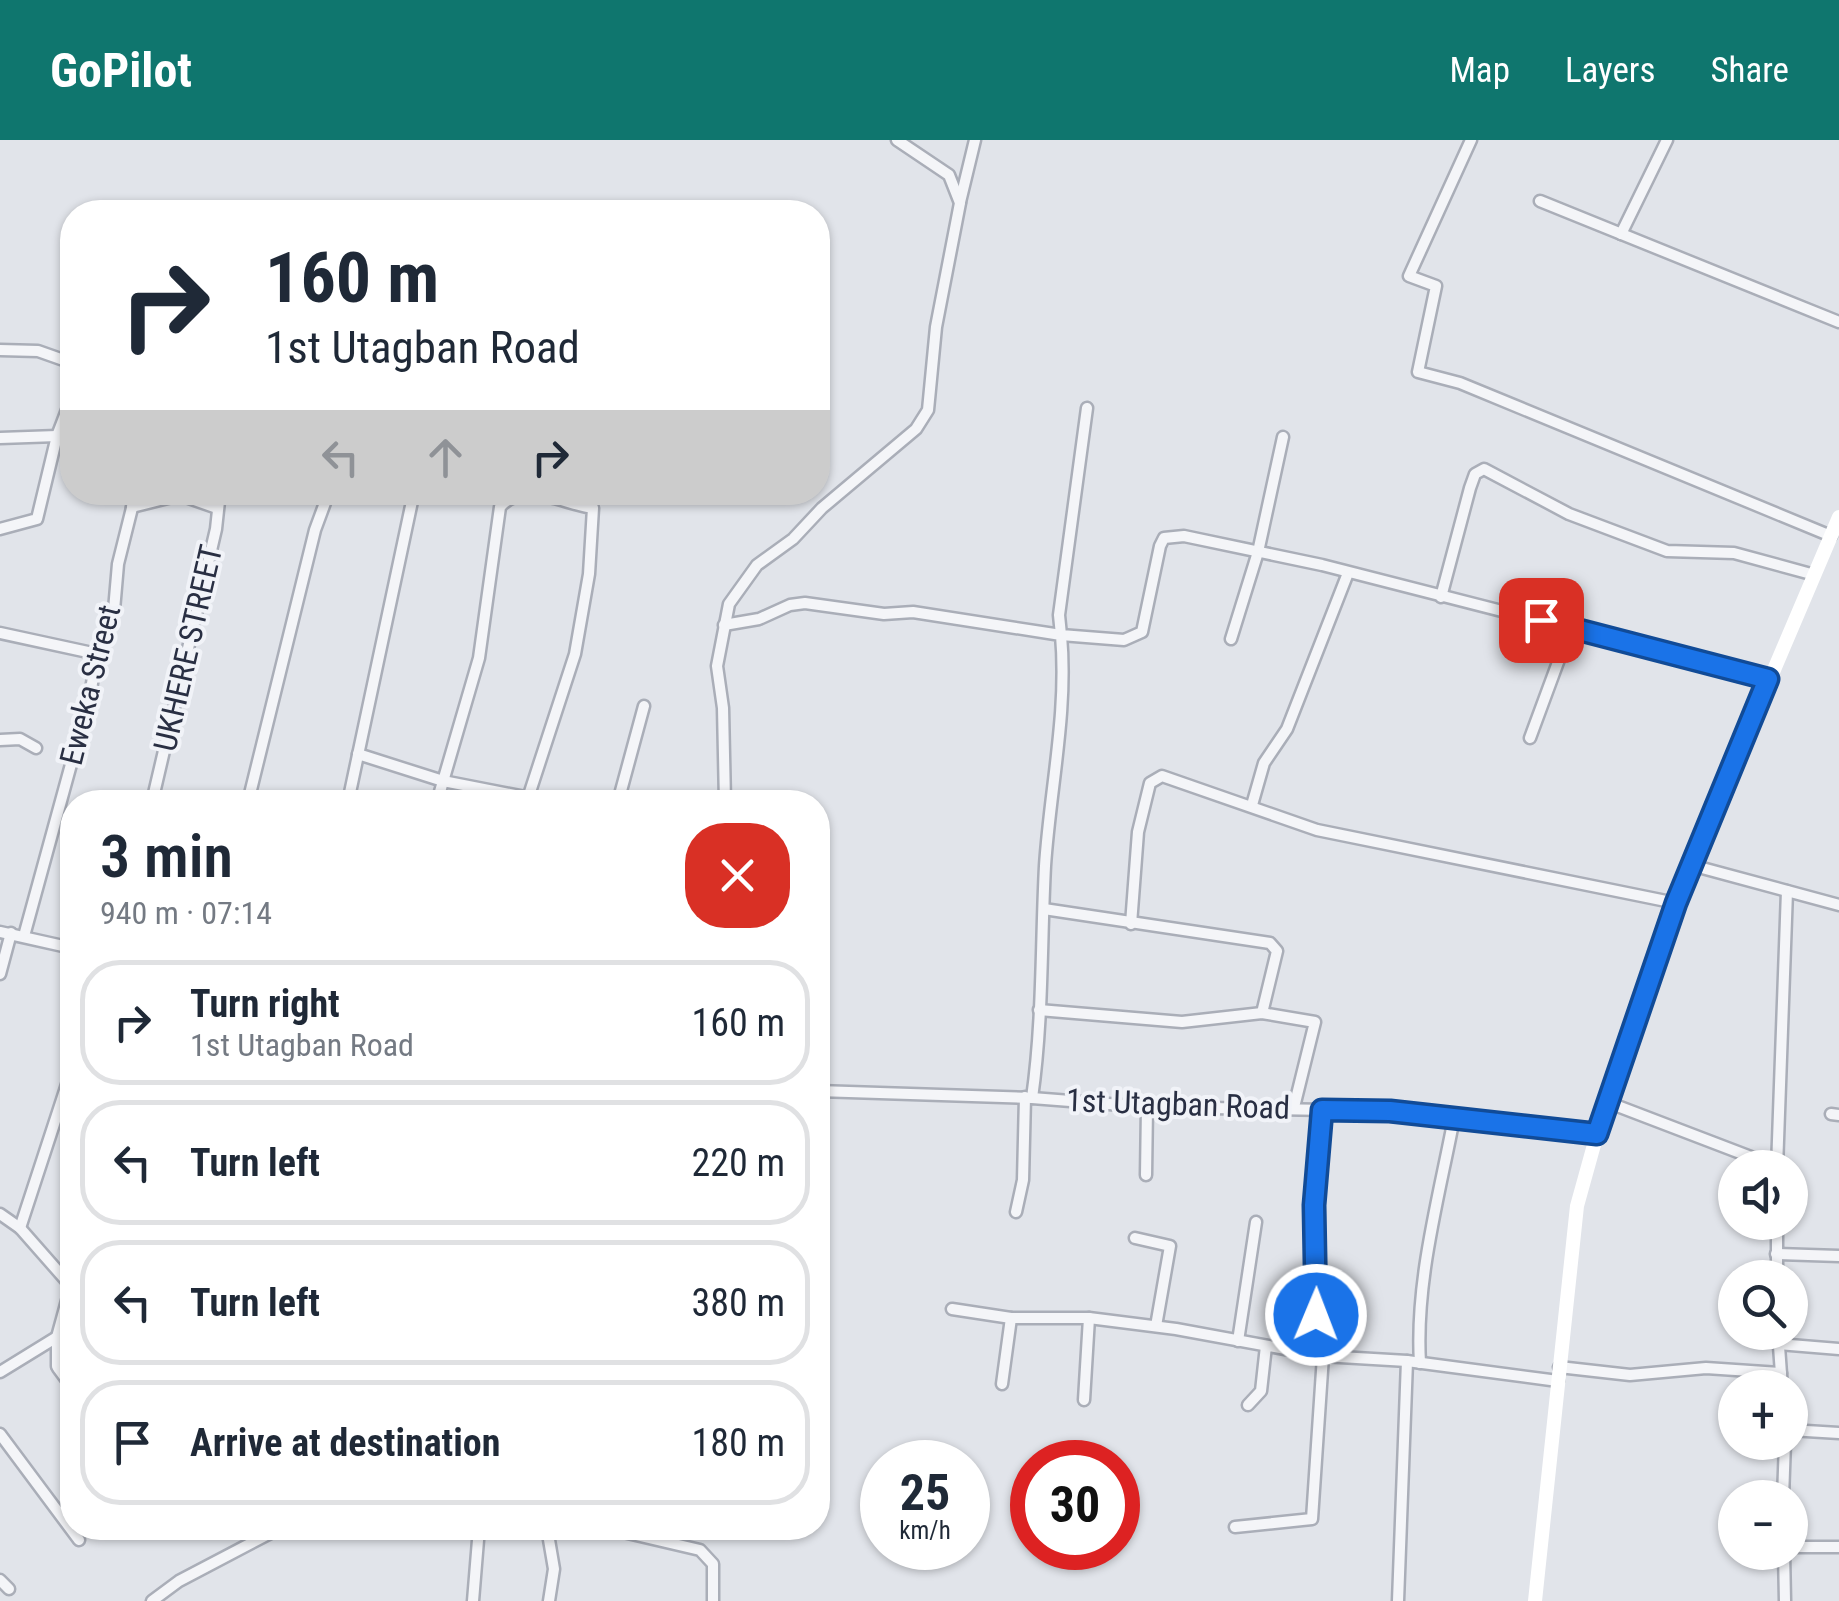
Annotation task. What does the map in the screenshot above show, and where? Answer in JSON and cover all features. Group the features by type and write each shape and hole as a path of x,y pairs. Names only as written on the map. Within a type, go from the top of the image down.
{"main road":[{"path":"1535,1601 1577,1206 1597,1134 1676,903 1812,574 1832,546 1839,517"}],"street":[{"path":"897,140 948,175 960,203"},
{"path":"830,501 916,429 928,410 936,327 974,140"},
{"path":"1471,140 1409,276 1436,286 1418,372 1460,383 1832,546"},
{"path":"1621,234 1668,140"},
{"path":"1540,201 1839,322"},
{"path":"0,350 38,351 60,359"},
{"path":"1016,1212 1023,1180 1028,1097 1040,1010 1044,908 1058,769 1059,615 1087,408"},
{"path":"0,529 37,519 60,428"},
{"path":"0,438 57,436"},
{"path":"1230,639 1258,552 1283,437"},
{"path":"1441,597 1470,488 1475,474 1484,469 1569,514 1667,551 1734,554 1812,574"},
{"path":"132,507 136,505"},
{"path":"208,505 217,508"},
{"name":"UKHERE STREET","path":"155,790 188,654 218,505"},
{"path":"251,790 315,530 325,505"},
{"path":"350,790 411,505"},
{"path":"440,790 480,658 502,505"},
{"path":"531,790 575,654 589,574 594,508 572,505"},
{"path":"725,790 723,708 717,666 729,604 757,565 793,539 826,505"},
{"name":"Eweka Street","path":"64,790 97,654 114,610 118,564 131,526 132,507"},
{"path":"724,625 759,619 790,604 805,603 884,614 913,612 1061,635 1124,640 1142,632 1164,538 1184,536 1571,627 1768,679"},
{"path":"1252,805 1264,763 1287,729 1348,573"},
{"path":"1530,738 1571,627"},
{"path":"0,633 97,654"},
{"path":"621,790 644,706"},
{"path":"0,740 20,738 36,748"},
{"path":"358,754 443,781 498,790"},
{"path":"1132,924 1138,832 1155,778 1162,776 1316,830 1676,903"},
{"name":"Eweka Street","path":"24,936 60,805"},
{"path":"1691,865 1839,905"},
{"path":"1778,1150 1786,891"},
{"path":"1044,908 1270,943 1277,950 1262,1013"},
{"path":"0,974 5,932 60,945"},
{"path":"1040,1010 1182,1022 1262,1013 1310,1020 1316,1025 1294,1107"},
{"name":"1st Utagban Road","path":"830,1091 1028,1097 1147,1107 1294,1107 1454,1118 1597,1134"},
{"path":"1607,1102 1733,1150"},
{"path":"20,1228 60,1106"},
{"path":"1146,1176 1147,1107"},
{"path":"1234,1528 1312,1520 1319,1356 1314,1205 1322,1110"},
{"path":"1420,1362 1418,1336 1433,1228 1454,1118"},
{"path":"0,1214 20,1228 60,1270"},
{"path":"1238,1341 1256,1222"},
{"path":"1135,1238 1170,1246 1156,1326"},
{"path":"1776,1240 1776,1260"},
{"path":"1776,1254 1839,1256"},
{"path":"952,1310 1012,1318 1089,1318 1156,1326 1319,1356 1559,1374 1736,1370"},
{"path":"1002,1384 1012,1318"},
{"path":"1084,1400 1089,1318"},
{"path":"60,1326 60,1370"},
{"path":"0,1372 57,1337"},
{"path":"1808,1343 1839,1349"},
{"path":"1248,1405 1261,1390 1266,1346"},
{"path":"1398,1601 1407,1361"},
{"path":"1808,1431 1839,1432"},
{"path":"0,1434 60,1515"},
{"path":"152,1601 179,1581 257,1540"},
{"path":"473,1601 477,1540"},
{"path":"549,1540 554,1570 549,1601"},
{"path":"657,1540 700,1550 712,1564 712,1601"},
{"path":"1808,1547 1839,1548"},
{"path":"1784,1570 1785,1601"},
{"path":"0,1580 9,1590"}],"route":[{"path":"1316,1315 1318,1236 1314,1205 1322,1110 1390,1111 1597,1134 1676,903 1768,679 1541,620"}]}
